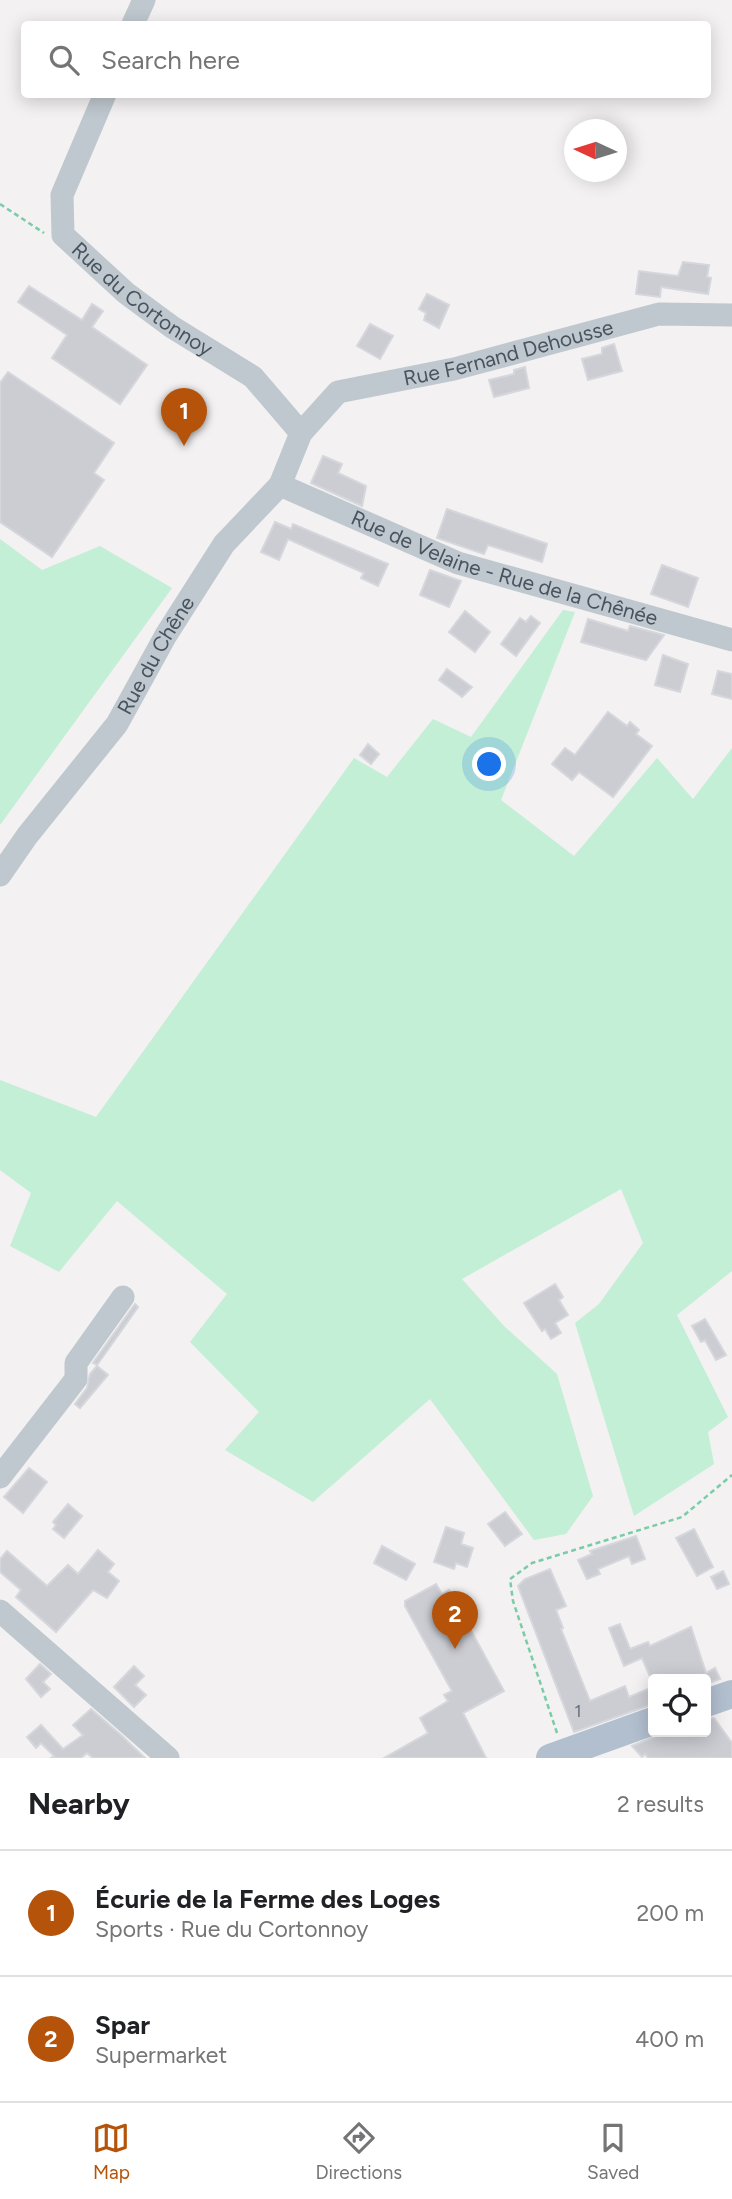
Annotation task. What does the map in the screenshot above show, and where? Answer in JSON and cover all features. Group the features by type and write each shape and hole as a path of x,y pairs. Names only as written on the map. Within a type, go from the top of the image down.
{"main road":[{"path":"711,1701 732,1694"},
{"path":"557,1755 648,1723"}],"street":[{"path":"134,21 144,0"},
{"name":"Rue du Cortonnoy","path":"103,98 62,195 63,235 135,300 172,327 253,377 301,433"},
{"name":"Rue Fernand Dehousse","path":"301,433 338,392 454,369 659,314 732,315"},
{"name":"Rue du Chêne","path":"0,875 27,835 117,724 166,635 224,544 280,485 301,433"},
{"name":"Rue de Velaine - Rue de la Chênée","path":"280,485 458,564 732,640"},
{"path":"0,1478 76,1378 76,1363 123,1297"},
{"path":"0,1611 168,1758"}],"path":[{"path":"0,204 45,234 63,235"},
{"path":"557,1755 513,1601 510,1579 532,1563 682,1517 732,1475"}],"green space":[{"path":"0,539 42,570 100,546 172,588 0,825"},
{"path":"563,610 575,612 501,800 574,856 657,758 693,799 732,748 732,1271 677,1315 728,1417 708,1432 714,1464 634,1516 575,1323 599,1304 643,1243 621,1189 462,1279 504,1326 557,1374 593,1496 566,1534 534,1540 430,1399 313,1502 225,1450 259,1412 190,1342 227,1294 117,1201 59,1272 10,1246 31,1193 0,1170 0,1080 96,1117 354,758 387,777 433,719 471,737"}],"building":[{"path":"683,262 709,265 707,277 711,278 708,294 661,287 660,297 636,294 639,271 678,276"},
{"path":"29,286 82,320 92,304 103,311 92,327 147,365 120,404 52,358 67,335 18,302"},
{"path":"427,294 449,305 439,328 424,320 426,313 419,309"},
{"path":"370,324 393,336 380,359 357,346"},
{"path":"614,344 622,371 588,380 582,359 602,354 602,348"},
{"path":"525,367 529,388 494,397 489,380 514,374 514,370"},
{"path":"8,372 114,443 94,473 104,480 52,557 0,522 0,383"},
{"path":"323,456 342,464 338,473 366,486 362,506 311,483"},
{"path":"447,509 547,544 542,562 488,545 484,554 437,538"},
{"path":"275,522 291,529 293,524 388,564 378,586 361,578 364,573 288,539 279,560 261,552"},
{"path":"662,565 698,578 688,607 651,594"},
{"path":"430,570 461,581 449,607 420,595"},
{"path":"465,611 490,632 475,652 449,632"},
{"path":"531,616 540,623 516,656 501,644 520,618 526,622"},
{"path":"588,619 628,631 630,626 664,635 646,660 581,642"},
{"path":"663,655 688,664 680,692 655,685"},
{"path":"447,669 472,687 462,697 439,680"},
{"path":"718,671 732,674 732,699 712,694"},
{"path":"608,712 627,726 630,722 639,730 636,734 652,746 613,797 579,772 572,780 552,764 565,748 575,755"},
{"path":"368,744 379,754 371,764 360,755"},
{"path":"555,1284 563,1297 559,1300 568,1315 555,1323 561,1333 551,1339 545,1329 542,1331 524,1303"},
{"path":"135,1304 138,1307 97,1365 93,1363"},
{"path":"705,1319 726,1355 716,1360 705,1340 701,1342 692,1326"},
{"path":"97,1366 108,1375 80,1408 75,1404 87,1388 90,1374"},
{"path":"29,1468 47,1482 23,1513 4,1497"},
{"path":"68,1504 82,1516 64,1538 53,1529 56,1525 53,1522"},
{"path":"505,1512 522,1534 505,1546 488,1524"},
{"path":"446,1527 464,1533 461,1544 473,1548 467,1567 456,1563 454,1569 434,1562"},
{"path":"694,1529 713,1567 697,1576 676,1538"},
{"path":"636,1536 645,1559 632,1564 629,1556 598,1569 600,1574 587,1579 578,1560 592,1554 590,1551"},
{"path":"382,1546 415,1564 406,1580 374,1563"},
{"path":"98,1550 114,1564 108,1572 119,1581 107,1598 93,1590 56,1632 16,1597 21,1590 0,1572 0,1559 7,1551 47,1586 68,1565 78,1574"},
{"path":"550,1569 566,1606 556,1610 563,1628 561,1629 590,1701 625,1686 629,1697 648,1689 648,1706 574,1732 518,1586 525,1579"},
{"path":"723,1571 729,1584 717,1589 711,1577"},
{"path":"436,1584 442,1594 449,1590 504,1691 463,1713 486,1758 384,1758 428,1733 420,1718 448,1701 444,1695 452,1691 405,1606 405,1601"},
{"path":"620,1624 630,1649 648,1642 650,1646 691,1627 706,1673 715,1668 720,1679 711,1682 711,1674 649,1674 642,1658 624,1666 609,1628"},
{"path":"40,1664 51,1674 43,1682 50,1689 41,1697 26,1679"},
{"path":"134,1666 144,1676 135,1685 146,1695 134,1707 114,1687"},
{"path":"91,1709 145,1758 93,1758 87,1753 81,1758 51,1758 54,1756 41,1743 36,1748 27,1737 41,1725 63,1749 83,1735 73,1725"},
{"path":"711,1718 714,1718 732,1743 732,1758 648,1758 645,1754 642,1757 632,1746 654,1737 711,1737"}],"place":[{"name":"Écurie de la Ferme des Loges","path":"184,446"},
{"name":"Spar","path":"455,1649"}]}
